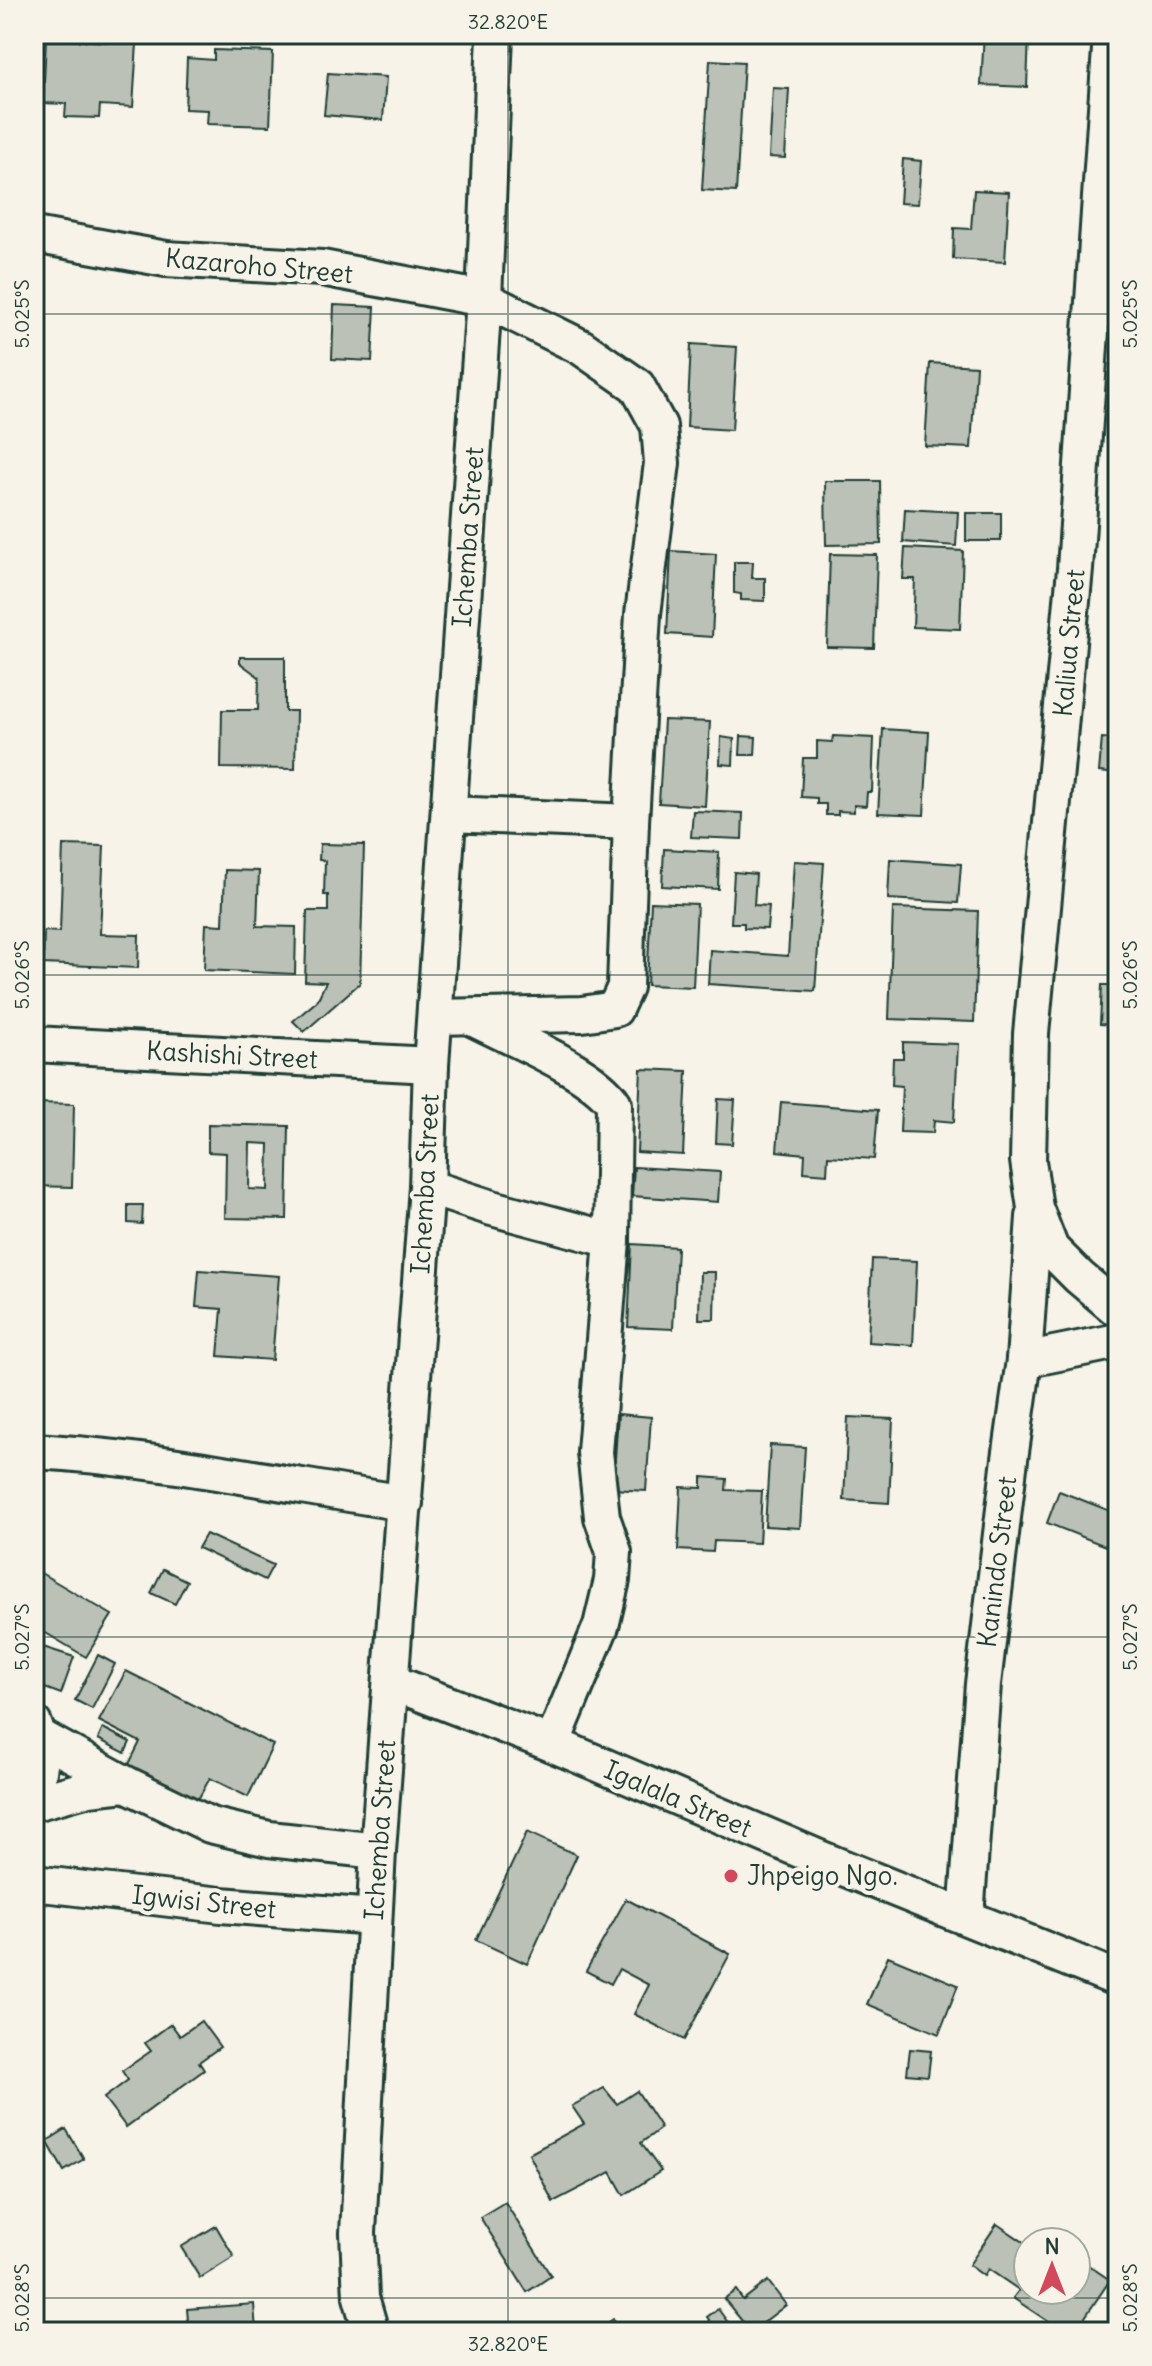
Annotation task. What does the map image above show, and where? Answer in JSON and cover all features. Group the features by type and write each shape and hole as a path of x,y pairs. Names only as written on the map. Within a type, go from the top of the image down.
{"street":[{"name":"Ichemba Street","path":"371,2332 361,2297 358,2233 374,1917 427,1187 431,1065 484,299 495,34"},
{"name":"Kaliua Street","path":"1111,34 1075,569 1031,1034 1028,1161 1035,1208 1051,1249 1118,1310"},
{"name":"Kazaroho Street","path":"34,235 166,259 322,268 484,299 581,347 637,386 659,426 662,463 643,614 625,987 615,1009 582,1014 468,1017"},
{"path":"450,814 631,822"},
{"path":"435,1017 468,1017 574,1071 606,1092 614,1104 612,1240 595,1452 602,1517 614,1552 612,1580 601,1626 552,1744"},
{"name":"Kashishi Street","path":"34,1044 431,1065"},
{"path":"427,1187 612,1240"},
{"name":"Kanindo Street","path":"966,1917 989,1626 1024,1360 1035,1208"},
{"path":"1024,1360 1118,1341"},
{"path":"34,1451 93,1454 198,1468 405,1503"},
{"name":"Igalala Street","path":"391,1682 552,1744 791,1847 1118,1979"},
{"path":"37,1731 126,1784 210,1825 269,1839 378,1851"},
{"path":"34,1789 40,1763 37,1731"},
{"path":"34,1803 89,1788 126,1784"},
{"name":"Igwisi Street","path":"34,1883 221,1905 374,1917"}],"building":[{"path":"984,34 1029,34 1027,87 981,85"},
{"path":"46,39 137,43 133,107 100,105 99,118 65,117 66,104 43,103"},
{"path":"214,50 273,52 270,126 207,124 208,110 185,109 187,58 214,60"},
{"path":"710,60 744,62 736,192 702,190"},
{"path":"328,73 386,77 383,120 324,115"},
{"path":"773,88 789,89 785,158 769,157"},
{"path":"903,159 921,161 918,204 900,203"},
{"path":"974,190 1009,192 1005,262 953,259 954,228 971,229"},
{"path":"334,305 375,307 372,361 332,359"},
{"path":"691,344 737,347 732,430 687,427"},
{"path":"930,363 976,366 971,448 925,446"},
{"path":"825,481 880,481 881,544 826,545"},
{"path":"905,509 958,512 956,546 903,542"},
{"path":"966,513 1001,513 1001,541 966,541"},
{"path":"905,548 963,551 960,629 913,627 915,579 903,579"},
{"path":"671,551 716,554 712,637 667,634"},
{"path":"830,554 877,555 874,648 827,647"},
{"path":"734,562 753,562 752,578 765,578 765,601 741,600 741,594 734,593"},
{"path":"240,657 285,657 285,711 296,711 295,769 221,768 222,710 258,710 259,677 240,663"},
{"path":"1118,718 1118,774 1099,772 1102,738 1116,739"},
{"path":"664,720 710,722 705,806 659,803"},
{"path":"883,729 929,732 924,815 878,813"},
{"path":"741,736 756,737 755,755 740,755"},
{"path":"833,736 874,738 872,792 867,792 866,806 854,805 854,812 838,811 838,815 826,815 826,804 817,804 817,798 801,797 803,758 817,758 817,741 832,742"},
{"path":"721,737 734,739 733,765 720,764"},
{"path":"693,811 743,813 742,839 691,837"},
{"path":"320,844 364,845 360,983 304,1032 293,1021 317,1001 326,982 305,981 307,911 328,911 328,895 324,895 325,861 319,860"},
{"path":"63,845 104,846 100,934 139,935 138,968 43,964 44,931 60,932"},
{"path":"664,849 719,852 718,889 662,886"},
{"path":"890,859 961,864 958,903 888,899"},
{"path":"794,861 824,863 815,991 708,984 710,950 788,956"},
{"path":"225,870 259,871 257,926 296,927 295,974 204,970 206,924 223,925"},
{"path":"734,872 756,874 754,905 769,906 767,929 744,928 744,923 731,923"},
{"path":"651,902 697,904 693,987 647,985"},
{"path":"893,908 978,911 974,1022 889,1019"},
{"path":"1102,985 1118,985 1118,1025 1100,1024"},
{"path":"903,1042 958,1044 954,1122 934,1120 933,1133 900,1132 902,1086 892,1085 893,1058 903,1058"},
{"path":"641,1069 687,1071 683,1155 637,1152"},
{"path":"718,1099 735,1100 732,1144 716,1143"},
{"path":"781,1102 878,1110 874,1159 828,1156 827,1174 804,1172 805,1154 777,1151"},
{"path":"34,1103 74,1104 72,1187 34,1186"},
{"path":"208,1124 289,1126 287,1219 225,1218 226,1153 208,1152","holes":["250,1143 269,1144 268,1190 249,1189"]},
{"path":"634,1167 720,1172 718,1202 632,1196"},
{"path":"128,1205 143,1205 142,1224 128,1223"},
{"path":"632,1244 677,1247 673,1329 628,1327"},
{"path":"872,1259 917,1261 913,1345 868,1342"},
{"path":"199,1270 279,1276 272,1360 218,1356 222,1309 196,1307"},
{"path":"700,1272 715,1272 714,1319 699,1319"},
{"path":"618,1414 651,1417 646,1491 613,1489"},
{"path":"848,1417 893,1419 889,1503 844,1500"},
{"path":"770,1445 805,1447 800,1528 765,1526"},
{"path":"702,1477 727,1479 726,1490 762,1491 759,1543 714,1541 713,1552 678,1550 681,1487 702,1488"},
{"path":"1059,1491 1118,1514 1118,1551 1047,1523"},
{"path":"206,1534 273,1565 265,1580 198,1548"},
{"path":"34,1569 112,1615 86,1657 34,1626"},
{"path":"163,1569 187,1581 175,1604 151,1593"},
{"path":"43,1647 74,1657 61,1694 34,1684 34,1672"},
{"path":"98,1655 115,1664 92,1709 75,1700"},
{"path":"126,1671 273,1745 248,1797 210,1778 196,1803 127,1768 140,1742 99,1721"},
{"path":"103,1728 130,1742 125,1753 98,1739"},
{"path":"527,1832 577,1855 527,1964 476,1940"},
{"path":"626,1899 730,1954 684,2040 634,2014 649,1985 619,1969 611,1984 586,1971"},
{"path":"888,1956 958,1985 939,2034 867,2004"},
{"path":"201,2021 220,2047 199,2062 204,2070 126,2127 104,2098 128,2080 122,2071 151,2051 145,2043 171,2024 180,2036"},
{"path":"910,2049 931,2051 928,2076 907,2074"},
{"path":"604,2088 617,2104 637,2091 661,2128 641,2143 661,2171 624,2195 611,2172 553,2202 529,2154 584,2124 572,2106"},
{"path":"66,2129 84,2159 64,2171 47,2141"},
{"path":"505,2202 551,2276 527,2292 480,2217"},
{"path":"997,2224 1012,2234 1012,2285 988,2269 984,2276 969,2265"},
{"path":"216,2226 234,2257 200,2278 181,2247"},
{"path":"1092,2268 1110,2280 1075,2332 1064,2332 1025,2306 1092,2306"},
{"path":"768,2281 786,2305 751,2332 724,2299 736,2290 743,2300"},
{"path":"254,2304 256,2332 189,2332 187,2309"},
{"path":"718,2309 735,2332 718,2332 707,2317"},
{"path":"613,2319 624,2332 596,2332"}],"place":[{"name":"Jhpeigo Ngo.","path":"731,1876"}]}
